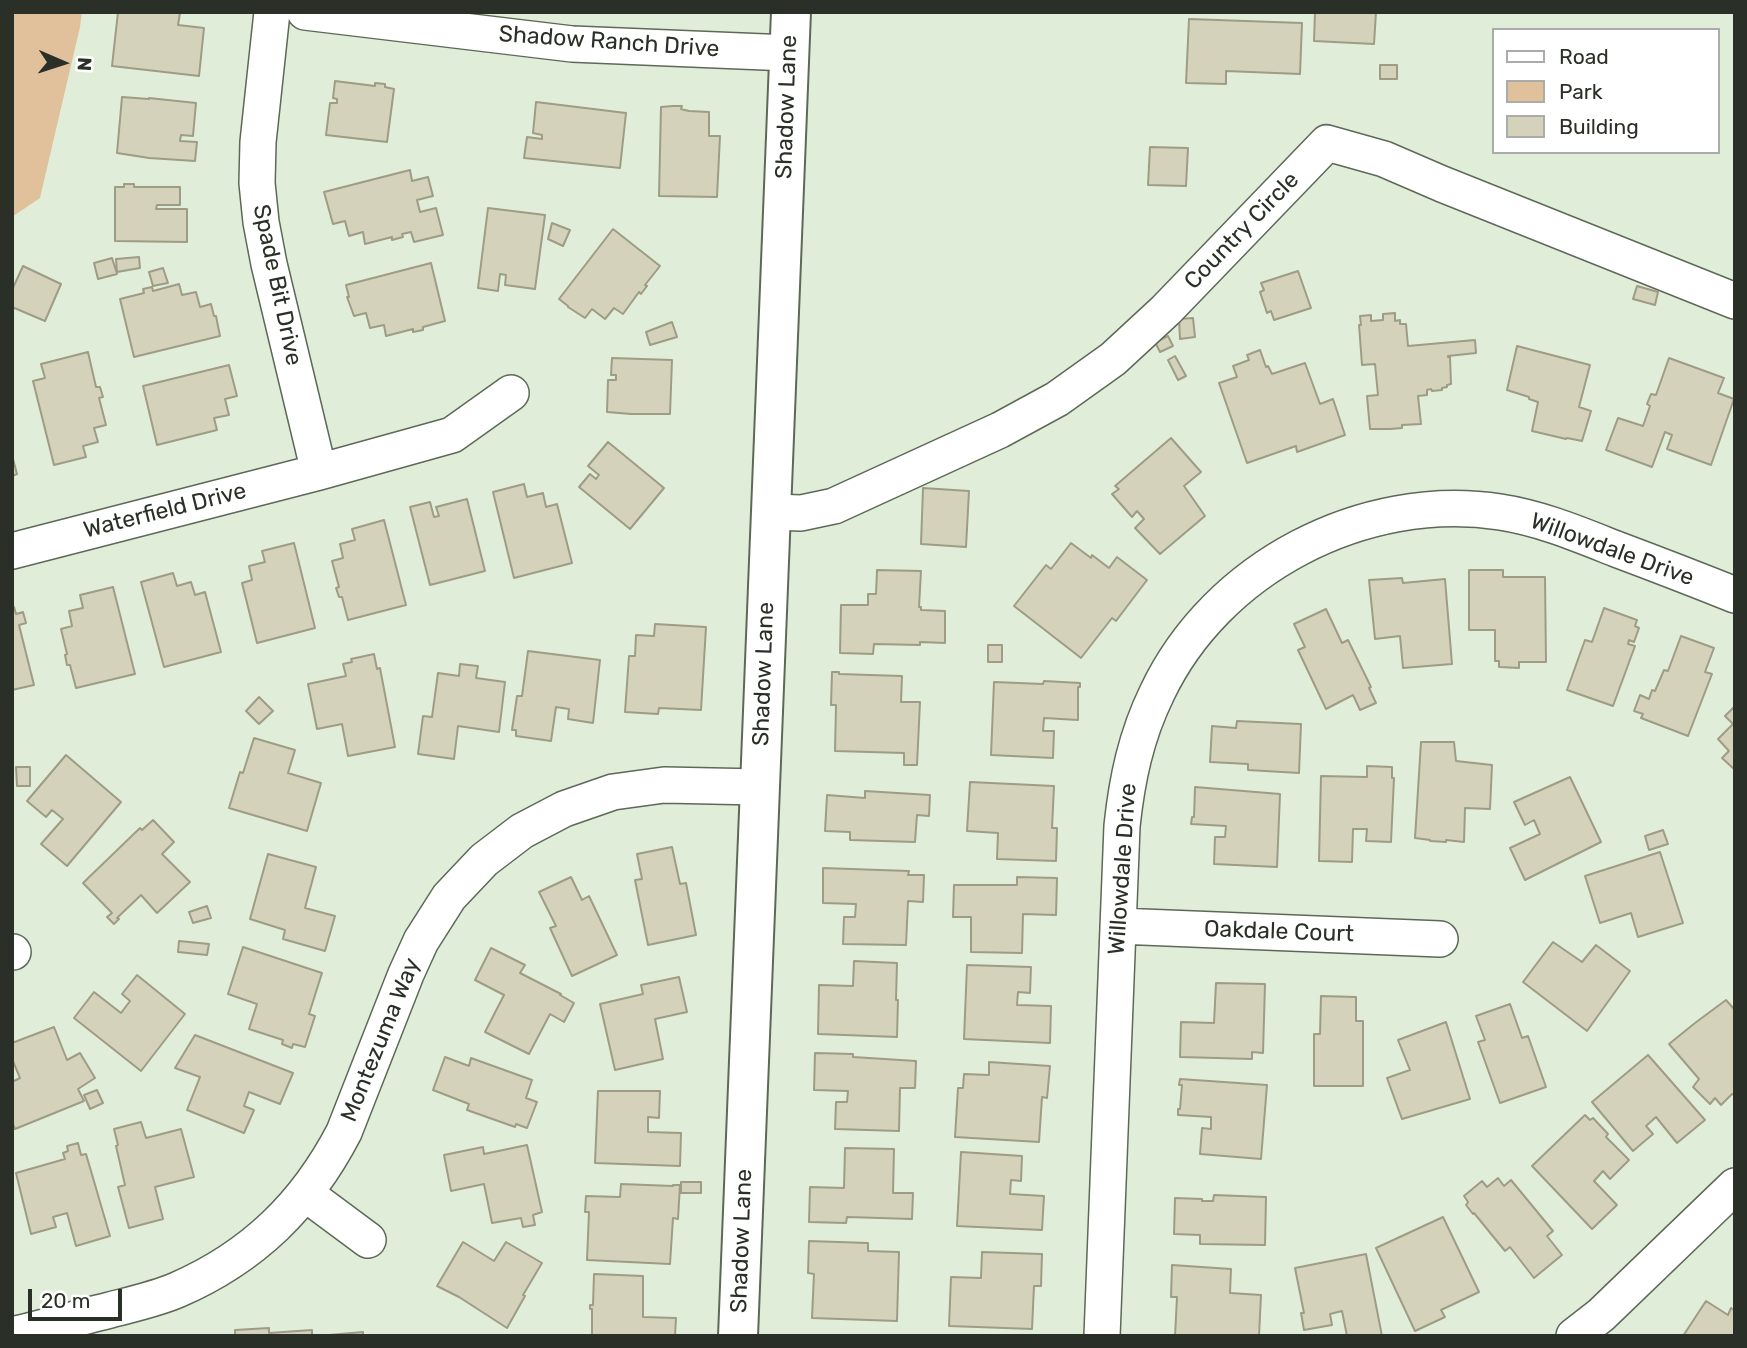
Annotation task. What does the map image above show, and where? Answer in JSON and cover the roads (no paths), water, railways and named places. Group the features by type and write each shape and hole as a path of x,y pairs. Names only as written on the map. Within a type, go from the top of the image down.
{"street":[{"name":"Spade Bit Drive","path":"272,12 258,142 257,183 269,264 318,472"},
{"name":"Shadow Ranch Drive","path":"305,12 572,44 789,53"},
{"name":"Shadow Lane","path":"738,1336 791,12"},
{"name":"Country Circle","path":"771,512 801,513 834,506 1000,430 1057,399 1113,359 1166,310 1326,143 1384,159 1735,301"},
{"name":"Waterfield Drive","path":"12,551 452,435 511,393"},
{"name":"Willowdale Drive","path":"1102,1336 1122,826 1127,786 1137,741 1157,692 1182,650 1213,612 1249,579 1292,551 1344,527 1398,513 1448,509 1499,512 1549,523 1735,595"},
{"name":"Montezuma Way","path":"12,1335 175,1291 217,1271 263,1238 306,1194 333,1154 406,974 421,941 449,897 484,860 522,831 564,809 613,792 664,785 760,788"},
{"name":"Oakdale Court","path":"1118,926 1440,939"},
{"path":"1577,1335 1735,1186"},
{"path":"306,1194 368,1240"}]}
